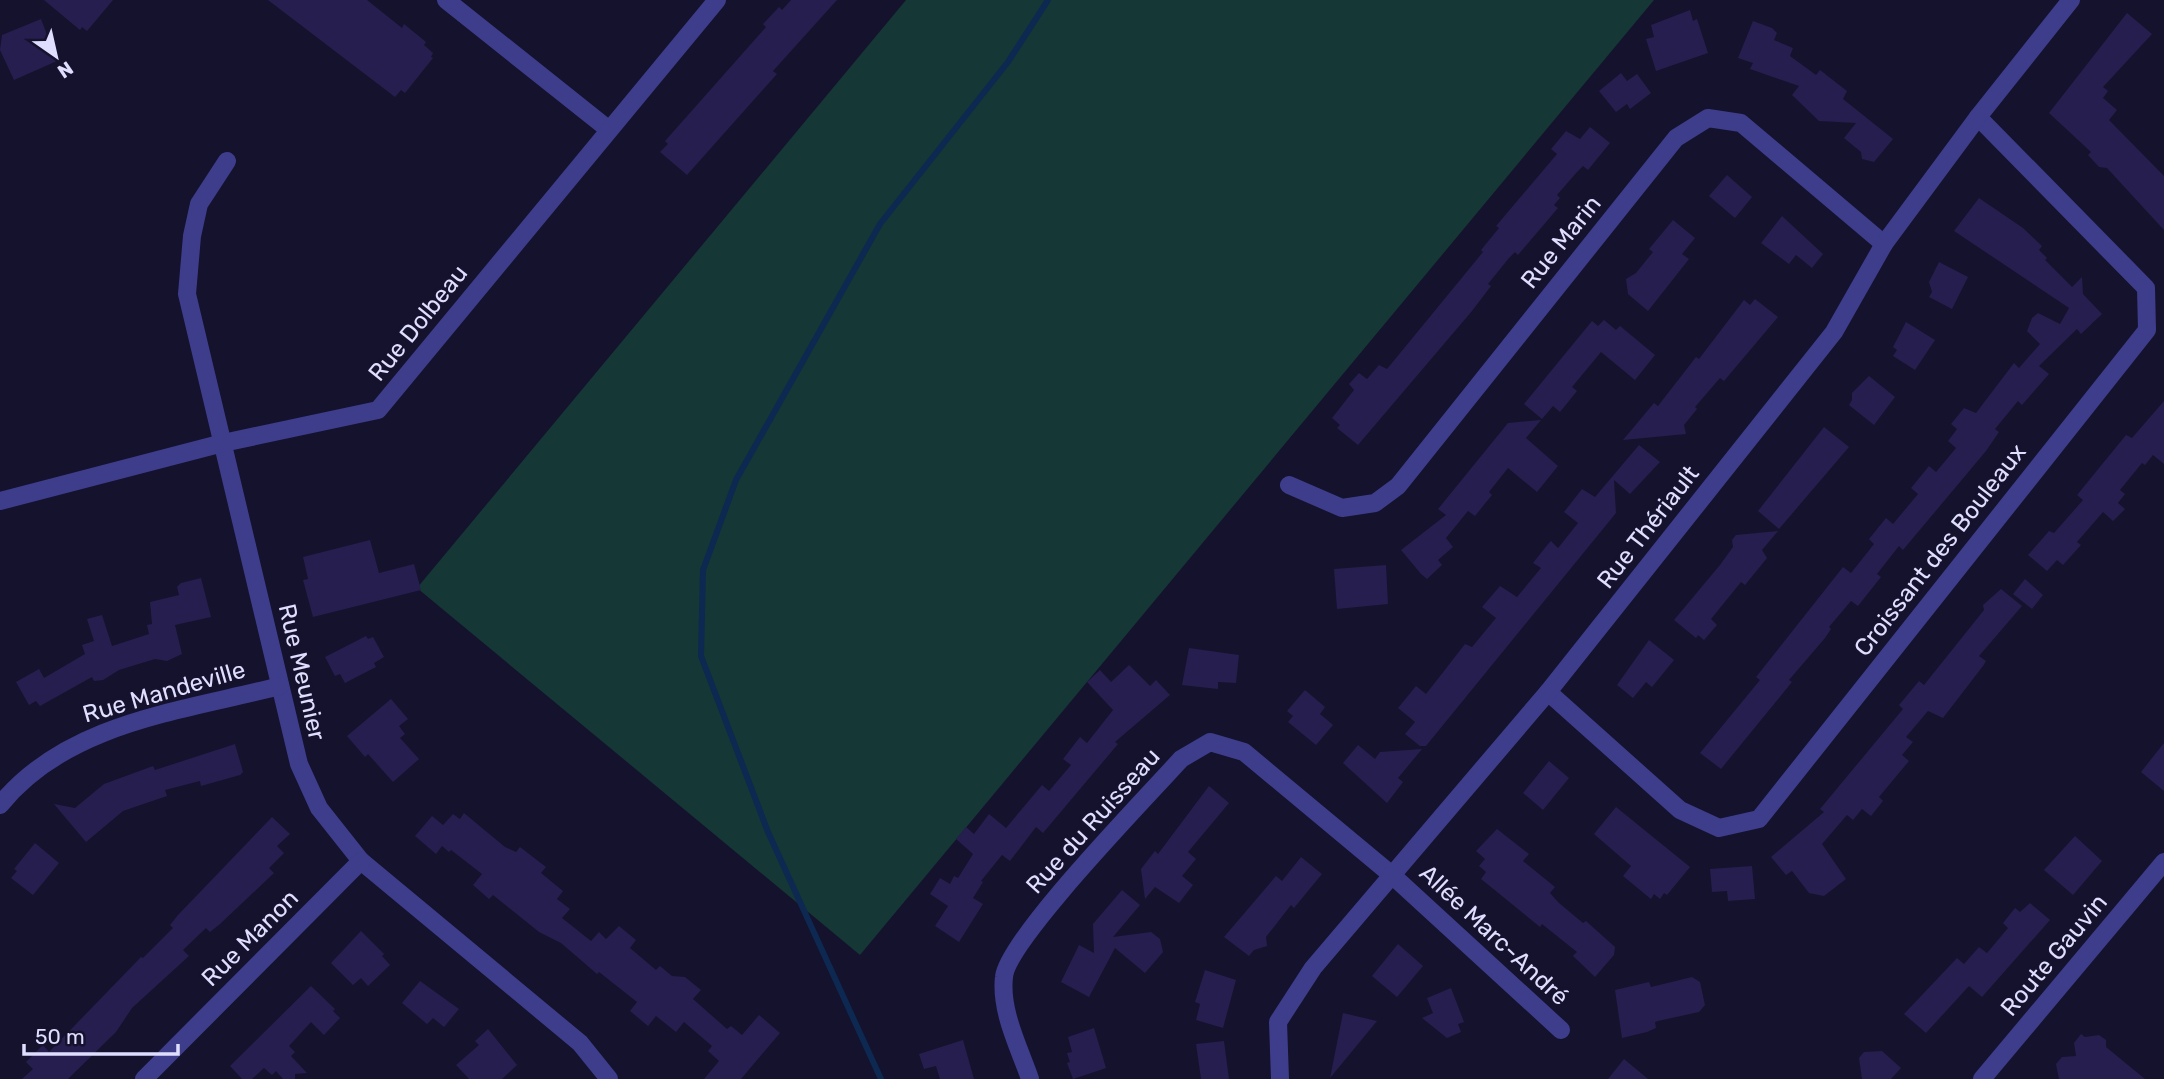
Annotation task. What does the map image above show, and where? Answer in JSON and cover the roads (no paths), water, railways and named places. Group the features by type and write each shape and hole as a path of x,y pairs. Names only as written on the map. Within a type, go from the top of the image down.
{"street":[{"path":"446,0 608,129"},
{"name":"Rue Dolbeau","path":"0,501 223,443 378,410 717,0"},
{"name":"Rue Thériault","path":"1280,1079 1278,1022 1313,968 1548,692 1834,332 1884,244 1978,117 2071,0"},
{"name":"Croissant des Bouleaux","path":"1548,692 1681,810 1720,828 1759,819 2147,330 2146,288 1978,117"},
{"name":"Rue Marin","path":"1289,485 1342,508 1375,503 1398,486 1676,138 1708,118 1741,123 1884,244"},
{"name":"Rue Meunier","path":"227,161 199,204 192,236 187,294 299,764 319,808 360,861 580,1043 609,1079"},
{"name":"Rue Mandeville","path":"0,805 31,774 64,749 96,734 280,686"},
{"name":"Rue du Ruisseau","path":"1030,1079 1005,1005 1004,974 1028,930 1181,759 1210,742 1244,752 1393,876"},
{"name":"Rue Manon","path":"144,1079 360,861"},
{"name":"Route Gauvin","path":"1982,1079 2164,862"},
{"name":"Allée Marc-André","path":"1393,876 1561,1030"}],"waterway":[{"path":"881,1079 768,832 701,656 703,570 736,480 880,224 1008,62 1048,0"}]}
